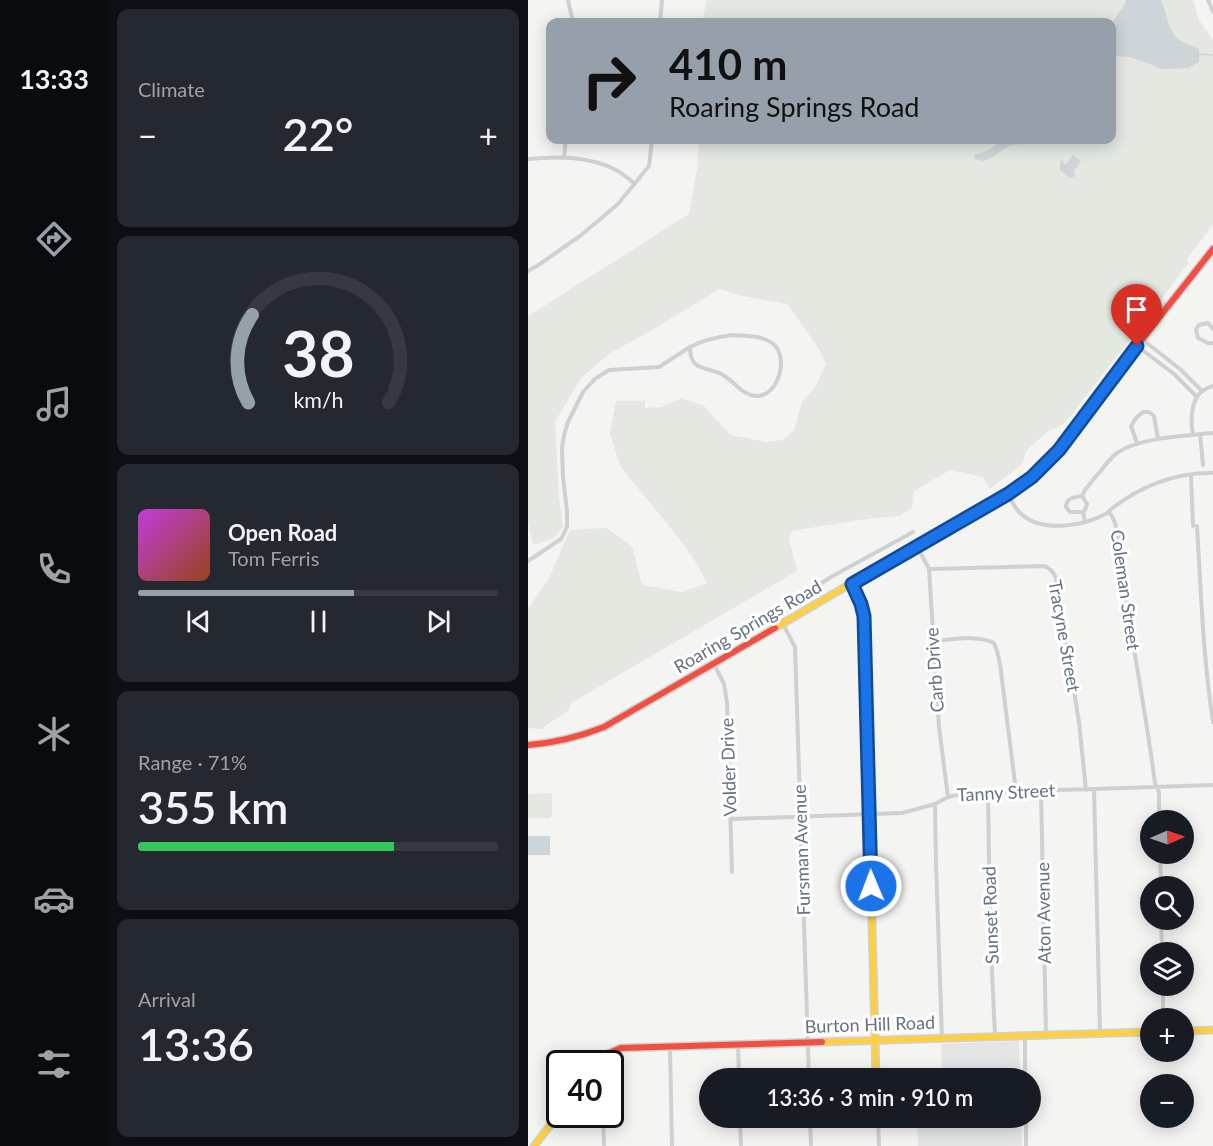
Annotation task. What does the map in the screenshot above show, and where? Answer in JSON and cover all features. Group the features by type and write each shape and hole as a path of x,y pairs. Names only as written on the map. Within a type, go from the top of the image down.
{"street":[{"path":"567,0 572,18"},
{"path":"660,18 662,0"},
{"path":"1208,0 1213,12"},
{"path":"564,157 566,144"},
{"path":"528,271 591,228 616,205 649,166 652,144"},
{"path":"528,159 564,157 601,164 616,170 635,184"},
{"name":"Roaring Springs Road","path":"528,745 571,740 614,722 1008,494 1032,477 1059,450 1213,249"},
{"path":"1213,329 1208,323 1198,325 1196,330 1198,339 1213,343"},
{"path":"528,561 561,539 567,527 563,442 568,422 583,392 595,379 609,370 659,367 690,347 720,336 748,336 766,339 774,344 779,351 780,374 768,392 760,396 747,395 724,375 697,366 692,360 690,347"},
{"path":"1143,339 1180,369 1202,391"},
{"path":"1137,346 1174,374 1197,397"},
{"path":"1193,435 1192,414 1197,397 1202,391 1213,386"},
{"path":"1137,443 1131,426 1143,411 1154,416 1158,439"},
{"path":"1083,512 1070,512 1066,507 1066,502 1082,496 1116,454 1137,443 1213,433"},
{"path":"1200,434 1203,465"},
{"path":"1109,512 1126,498 1153,484 1168,479 1213,473"},
{"path":"1191,475 1206,669 1213,722"},
{"name":"Coleman Street","path":"1008,494 1022,515 1049,525 1085,522 1109,512 1116,522 1119,562 1156,786 1159,792 1159,810"},
{"path":"1082,496 1087,504 1083,512 1085,522"},
{"path":"814,607 810,597 811,590 913,532"},
{"name":"Carb Drive","path":"917,546 929,569 939,727 948,797"},
{"name":"Tracyne Street","path":"929,569 1044,566 1054,573 1079,722 1086,790"},
{"path":"852,584 864,616 876,1068"},
{"name":"Fursman Avenue","path":"783,624 795,647 809,1068"},
{"path":"933,641 973,639 990,641 998,651 1016,790"},
{"name":"Volder Drive","path":"714,664 726,693 732,872"},
{"name":"Tanny Street","path":"731,819 902,813 957,795 1016,790 1213,785"},
{"path":"1094,789 1100,1034"},
{"name":"Aton Avenue","path":"1041,790 1046,1035"},
{"name":"Sunset Road","path":"988,793 990,928 995,1037"},
{"path":"935,804 942,1038"},
{"path":"1194,1031 1213,1030"},
{"name":"Burton Hill Road","path":"616,1050 738,1044 1140,1032"},
{"path":"1024,1036 1025,1068"},
{"path":"738,1044 739,1068"},
{"path":"670,1047 672,1146"},
{"path":"534,1146 548,1128"},
{"path":"603,1128 604,1146"},
{"path":"741,1128 741,1146"},
{"path":"810,1128 811,1146"},
{"path":"878,1128 879,1146"},
{"path":"1026,1128 1026,1146"}],"shaded area":[{"path":"706,0 1193,0 1199,20 1213,40 1213,225 1186,260 1189,263 1065,423 1049,430 1026,451 1023,463 990,489 983,477 950,470 914,491 912,508 900,516 792,531 789,539 797,571 571,703 569,710 541,729 528,728 528,609 549,578 570,530 606,528 632,546 642,585 683,592 707,583 678,537 620,466 610,433 616,401 645,401 645,408 661,407 682,398 704,406 730,435 766,442 783,440 794,430 802,402 816,386 826,364 819,349 787,304 742,296 719,289 609,354 581,378 555,422 563,527 554,538 533,545 528,523 528,316 689,214 697,170 699,144 1116,144 1116,18 704,18"},
{"path":"1126,0 1161,0 1173,33 1181,41 1199,49 1199,62 1188,68 1160,69 1129,57 1116,56 1116,18"},
{"path":"997,144 1025,144 1009,146 983,161 974,158 975,154"},
{"path":"1073,155 1081,161 1074,171 1075,176 1070,178 1060,170 1060,161 1063,160 1066,164"},
{"path":"550,793 552,795 552,815 550,818 528,818 528,794"},
{"path":"528,836 550,836 550,855 528,855"},
{"path":"1019,1041 1020,1068 942,1068 941,1044"},
{"path":"917,1128 1021,1128 1022,1146 918,1146"}],"waterway":[{"path":"1199,54 1213,55"}],"traffic: slow":[{"path":"775,628 1029,478"},
{"path":"870,846 876,1068"},
{"path":"1194,1031 1213,1030"},
{"path":"822,1042 1140,1032"},
{"path":"534,1146 548,1128"}],"traffic: jam":[{"path":"1029,478 1078,426 1131,353 1213,249"},
{"path":"852,584 864,617 870,846"},
{"path":"528,745 567,739 604,727 775,628"},
{"path":"616,1050 621,1048 822,1042"}],"route":[{"path":"871,886 864,616 852,584 1008,494 1032,477 1059,450 1137,346"}]}
